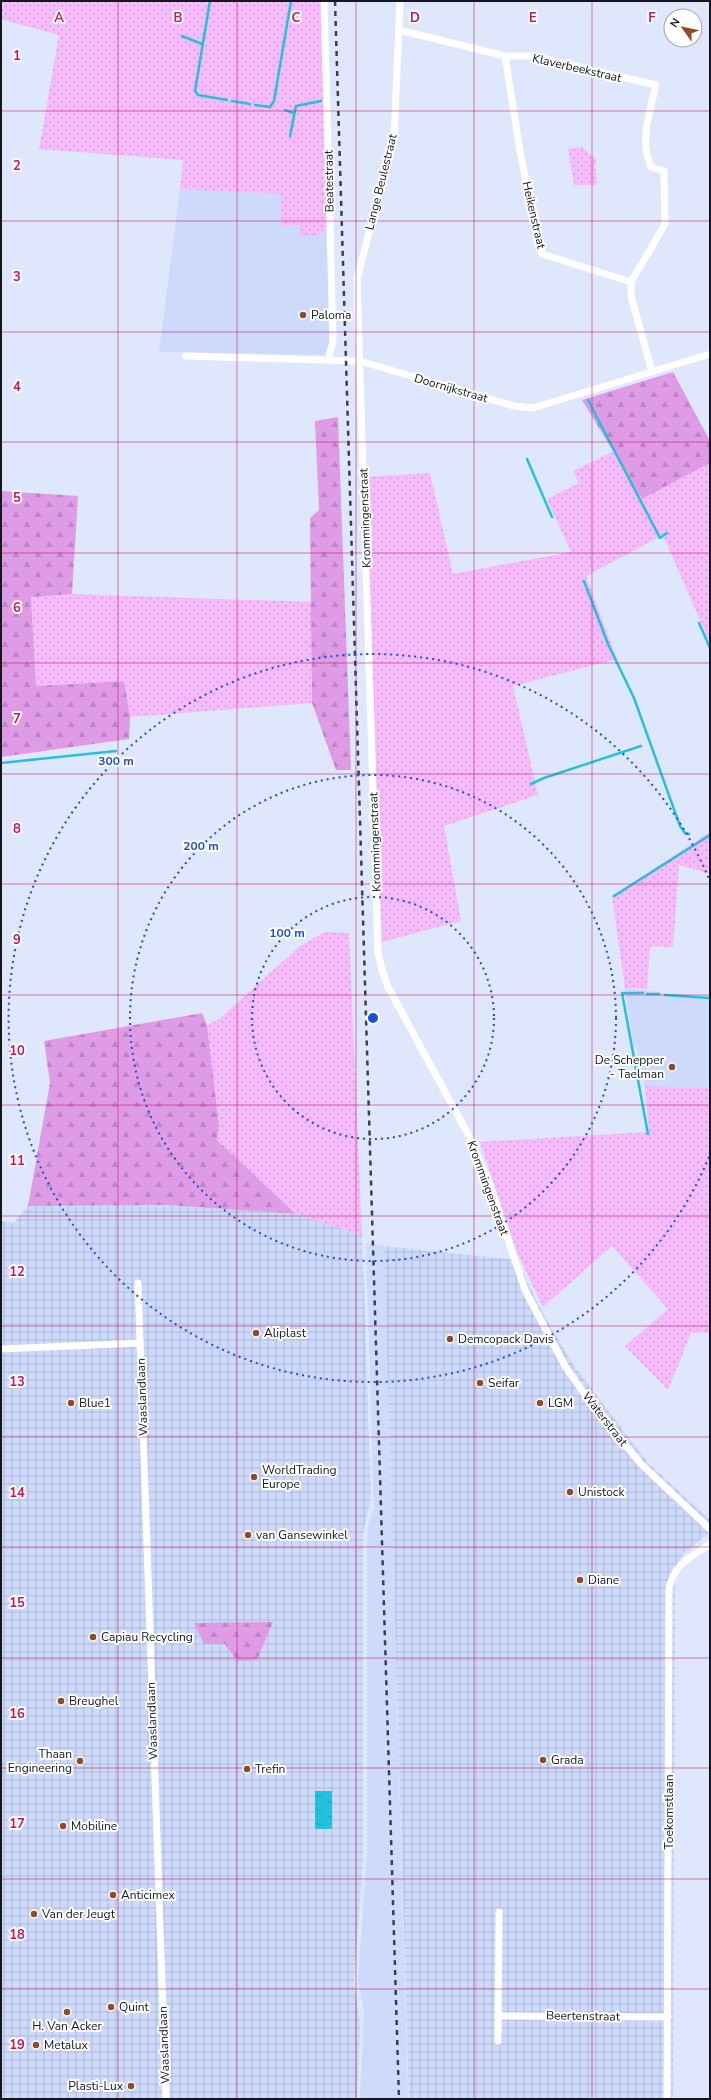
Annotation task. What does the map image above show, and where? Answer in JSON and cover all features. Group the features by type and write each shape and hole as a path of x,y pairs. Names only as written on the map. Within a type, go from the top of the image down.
{"street":[{"name":"Beatestraat","path":"324,1 334,341 328,360"},
{"name":"Lange Beulestraat","path":"360,362 357,278 394,139 400,1"},
{"name":"Klaverbeekstraat","path":"399,30 505,56 531,56 656,85 646,124 647,158 651,167 664,171 664,224 631,282"},
{"name":"Heikenstraat","path":"505,56 521,157 542,254 631,282"},
{"path":"631,282 631,296 652,372"},
{"name":"Doornijkstraat","path":"186,356 360,362 514,406 533,408 710,354"},
{"name":"Krommingenstraat","path":"360,362 378,953 388,987 470,1136 480,1159 525,1290"},
{"name":"Waaslandlaan","path":"138,1283 166,2099"},
{"name":"Waterstraat","path":"525,1290 565,1366 592,1405 642,1465 710,1529"},
{"name":"Waaslandlaan","path":"1,1349 140,1344"},
{"name":"Toekomstlaan","path":"667,2099 669,1589 672,1575 678,1567 710,1544"},
{"path":"498,2041 499,1912"},
{"name":"Beertenstraat","path":"498,2016 668,2017"}],"shaded area":[{"path":"1,1 321,1 328,226 318,236 300,236 300,225 281,225 281,194 180,189 183,160 39,149 59,35 1,19"},
{"path":"582,147 597,160 595,163 597,185 574,185 568,149"},
{"path":"180,189 281,194 300,225 300,236 328,226 329,355 159,352"},
{"path":"614,451 642,499 710,463 710,643 663,535 586,576 617,659 513,686 538,795 444,826 461,921 382,942 366,477 430,473 453,574 571,552 547,499 579,483 573,471"},
{"path":"73,594 311,602 312,703 130,717 124,681 36,686 31,596"},
{"path":"710,832 710,874 679,865 673,947 650,946 647,989 625,988 612,896"},
{"path":"325,932 349,933 362,1235 296,1214 217,1140 219,1125 207,1025 219,1019 300,946"},
{"path":"625,988 710,999 710,1088 645,1086 637,1047 633,1047"},
{"path":"645,1086 710,1088 710,1333 691,1333 668,1390 625,1346 668,1309 612,1246 543,1307 517,1252 480,1142 649,1132"},
{"path":"166,1205 296,1214 362,1235 371,1499 363,1533 363,1858 354,1983 360,2024 357,2099 1,2099 1,1221 14,1223 28,1206"},
{"path":"366,1243 384,1246 408,2099 360,2099 364,2013 358,1980 367,1855 367,1556 368,1525 374,1508"},
{"path":"384,1246 517,1260 539,1306 572,1363 648,1463 710,1520 710,1532 683,1554 675,1577 673,2099 409,2099"}],"green space":[{"path":"673,372 710,441 710,463 642,499 582,400"},
{"path":"338,417 351,770 336,770 312,703 310,518 319,510 315,421"},
{"path":"1,491 78,496 72,594 31,597 36,686 124,681 130,717 129,739 1,757"},
{"path":"202,1013 207,1025 219,1125 217,1140 296,1214 166,1205 28,1206 50,1083 44,1041"},
{"path":"273,1622 257,1660 237,1661 225,1644 204,1644 194,1623"}],"water":[{"path":"315,1791 332,1791 332,1829 315,1829"}],"waterway":[{"path":"210,1 195,91 198,95 227,100"},
{"path":"255,105 270,107 274,101 291,1"},
{"path":"182,36 202,44"},
{"path":"232,101 250,104"},
{"path":"290,136 296,106 321,101"},
{"path":"285,110 294,113"},
{"path":"588,400 660,538 667,533"},
{"path":"527,459 552,517"},
{"path":"584,581 608,644 634,698 680,826 685,833 689,834"},
{"path":"699,623 710,648"},
{"path":"531,784 544,778 641,746"},
{"path":"1,763 116,751"},
{"path":"614,896 710,835"},
{"path":"643,993 622,993 648,1134"},
{"path":"647,994 659,994"},
{"path":"665,995 710,998"}],"railway":[{"path":"335,1 399,2099"}],"place":[{"name":"Paloma","path":"303,315"},
{"name":"De Schepper - Taelman","path":"672,1067"},
{"name":"Aliplast","path":"256,1333"},
{"name":"Demcopack Davis","path":"450,1339"},
{"name":"Seifar","path":"480,1383"},
{"name":"Blue1","path":"71,1403"},
{"name":"LGM","path":"540,1403"},
{"name":"WorldTrading Europe","path":"254,1477"},
{"name":"Unistock","path":"570,1492"},
{"name":"van Gansewinkel","path":"248,1535"},
{"name":"Diane","path":"580,1580"},
{"name":"Capiau Recycling","path":"93,1637"},
{"name":"Breughel","path":"61,1701"},
{"name":"Grada","path":"543,1760"},
{"name":"Thaan Engineering","path":"80,1761"},
{"name":"Trefin","path":"247,1769"},
{"name":"Mobiline","path":"63,1826"},
{"name":"Anticimex","path":"113,1895"},
{"name":"Van der Jeugt","path":"34,1914"},
{"name":"Quint","path":"111,2007"},
{"name":"H. Van Acker","path":"67,2012"},
{"name":"Metalux","path":"36,2045"},
{"name":"Plasti-Lux","path":"131,2086"}]}
